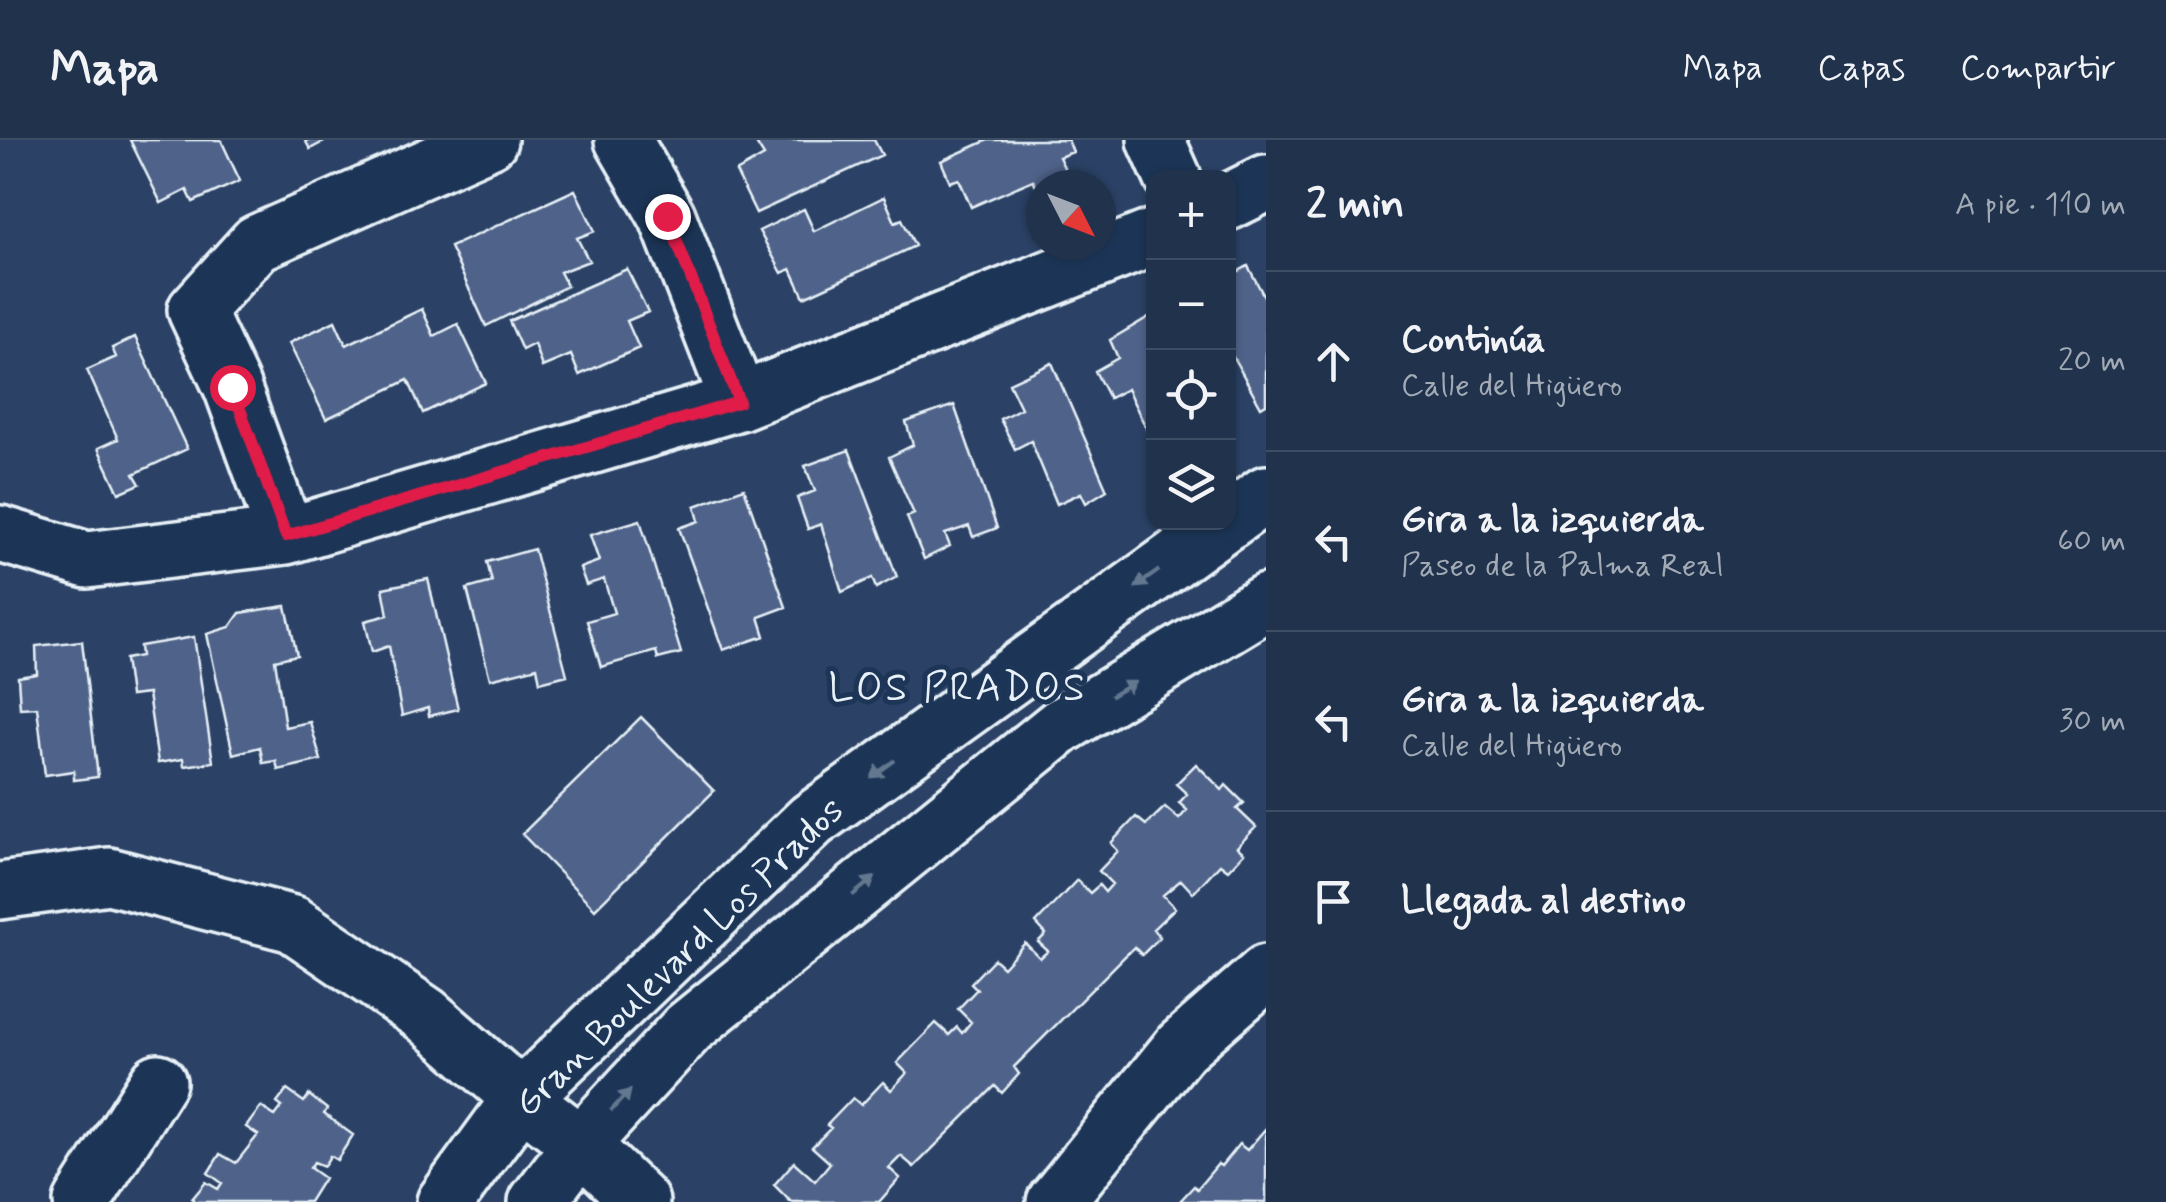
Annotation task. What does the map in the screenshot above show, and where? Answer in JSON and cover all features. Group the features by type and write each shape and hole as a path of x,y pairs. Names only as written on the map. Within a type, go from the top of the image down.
{"street":[{"path":"286,536 232,387 196,310 256,243 489,140"},
{"path":"623,140 667,216 739,402"},
{"path":"1156,140 1169,170"},
{"path":"1236,198 1266,183"},
{"path":"0,534 87,560 286,536 739,402 1146,240"},
{"name":"Gran Boulevard Los Prados","path":"1236,516 1266,494"},
{"name":"Gran Boulevard Los Prados","path":"445,1202 522,1098 812,820 1216,530"},
{"name":"Gran Boulevard Los Prados","path":"536,1202 581,1144 688,1028 1062,726 1266,602"},
{"path":"0,891 109,876 293,924 426,1015 581,1144 641,1202"},
{"path":"1055,1202 1181,1047 1266,973"},
{"path":"82,1202 158,1082"}],"building":[{"path":"130,140 221,140 240,181 193,202 187,190 161,203"},
{"path":"305,140 327,140 310,149"},
{"path":"754,140 874,140 882,155 756,213 736,172 764,156"},
{"path":"988,140 1068,140 1073,152 1059,157 1065,170 1026,170 1026,183 971,207 959,179 950,182 941,161"},
{"path":"575,190 595,231 577,238 589,261 560,272 567,286 486,326 450,247"},
{"path":"884,197 895,222 902,219 915,246 804,297 791,269 782,273 759,231 804,209 814,231"},
{"path":"1248,266 1266,300 1266,404 1261,407 1236,362 1236,273"},
{"path":"627,269 648,312 627,321 639,348 579,375 571,355 542,367 534,344 522,350 509,321"},
{"path":"422,309 434,336 458,324 486,383 423,413 408,380 326,419 289,343 335,321 346,345"},
{"path":"1146,319 1146,428 1127,389 1109,398 1095,371 1118,358 1110,340"},
{"path":"135,337 187,449 134,474 140,484 119,493 98,448 118,439 87,370 116,357 112,348"},
{"path":"1052,363 1107,490 1086,503 1081,493 1057,504 1031,441 1015,449 1000,419 1021,408 1009,383"},
{"path":"954,405 997,528 973,537 969,526 945,534 950,546 924,559 907,517 914,514 889,457 913,445 906,422"},
{"path":"849,450 897,577 876,588 872,578 842,592 821,524 808,529 797,498 815,491 805,466"},
{"path":"744,488 786,607 759,617 765,636 723,650 679,528 699,521 695,506"},
{"path":"640,520 681,653 658,659 656,651 601,667 587,621 614,613 604,579 586,585 580,568 599,561 590,535"},
{"path":"534,549 567,675 540,682 537,667 490,679 467,589 492,582 487,562"},
{"path":"428,579 458,709 429,716 428,708 402,716 389,646 372,652 365,621 388,615 383,588"},
{"path":"286,606 297,655 275,660 285,727 310,722 321,760 278,770 276,761 263,763 260,747 233,754 207,634 230,627 240,613"},
{"path":"194,637 213,762 184,766 183,759 158,763 148,694 130,696 125,659 141,656 140,646"},
{"path":"82,641 98,777 74,780 74,771 45,775 37,707 20,708 18,677 37,674 36,646"},
{"path":"641,717 714,791 595,909 522,834"},
{"path":"1196,764 1222,790 1226,785 1244,803 1237,809 1256,827 1237,847 1244,853 1228,870 1220,864 1193,893 1181,880 1163,895 1175,908 1153,929 1160,937 1142,955 1134,947 1014,1067 1019,1074 1002,1093 995,1086 914,1167 901,1156 889,1168 900,1178 879,1202 791,1202 774,1185 794,1162 815,1181 830,1163 812,1147 831,1128 827,1125 853,1098 861,1105 883,1082 891,1090 907,1073 897,1063 936,1023 949,1035 957,1027 962,1033 971,1022 958,1009 977,989 971,983 994,959 1003,967 1025,943 1040,958 1048,951 1038,942 1046,934 1036,923 1077,880 1090,893 1099,885 1105,892 1112,884 1099,871 1118,851 1111,843 1136,817 1146,825 1165,807 1179,819 1187,810 1179,803 1187,794 1176,784"},
{"path":"287,1090 304,1102 309,1095 327,1109 324,1114 353,1135 337,1160 330,1156 324,1166 314,1162 310,1168 324,1178 309,1202 195,1202 192,1199 206,1182 218,1189 222,1183 208,1173 220,1154 236,1163 258,1135 246,1127 261,1107 275,1116 282,1107 277,1103"},
{"path":"1266,1128 1266,1202 1180,1201 1194,1186 1197,1189 1218,1164 1221,1166 1239,1144 1247,1150"}],"district":[{"name":"LOS PRADOS","path":"958,686"}],"route":[{"path":"232,387 286,536 739,402 667,216"}]}
